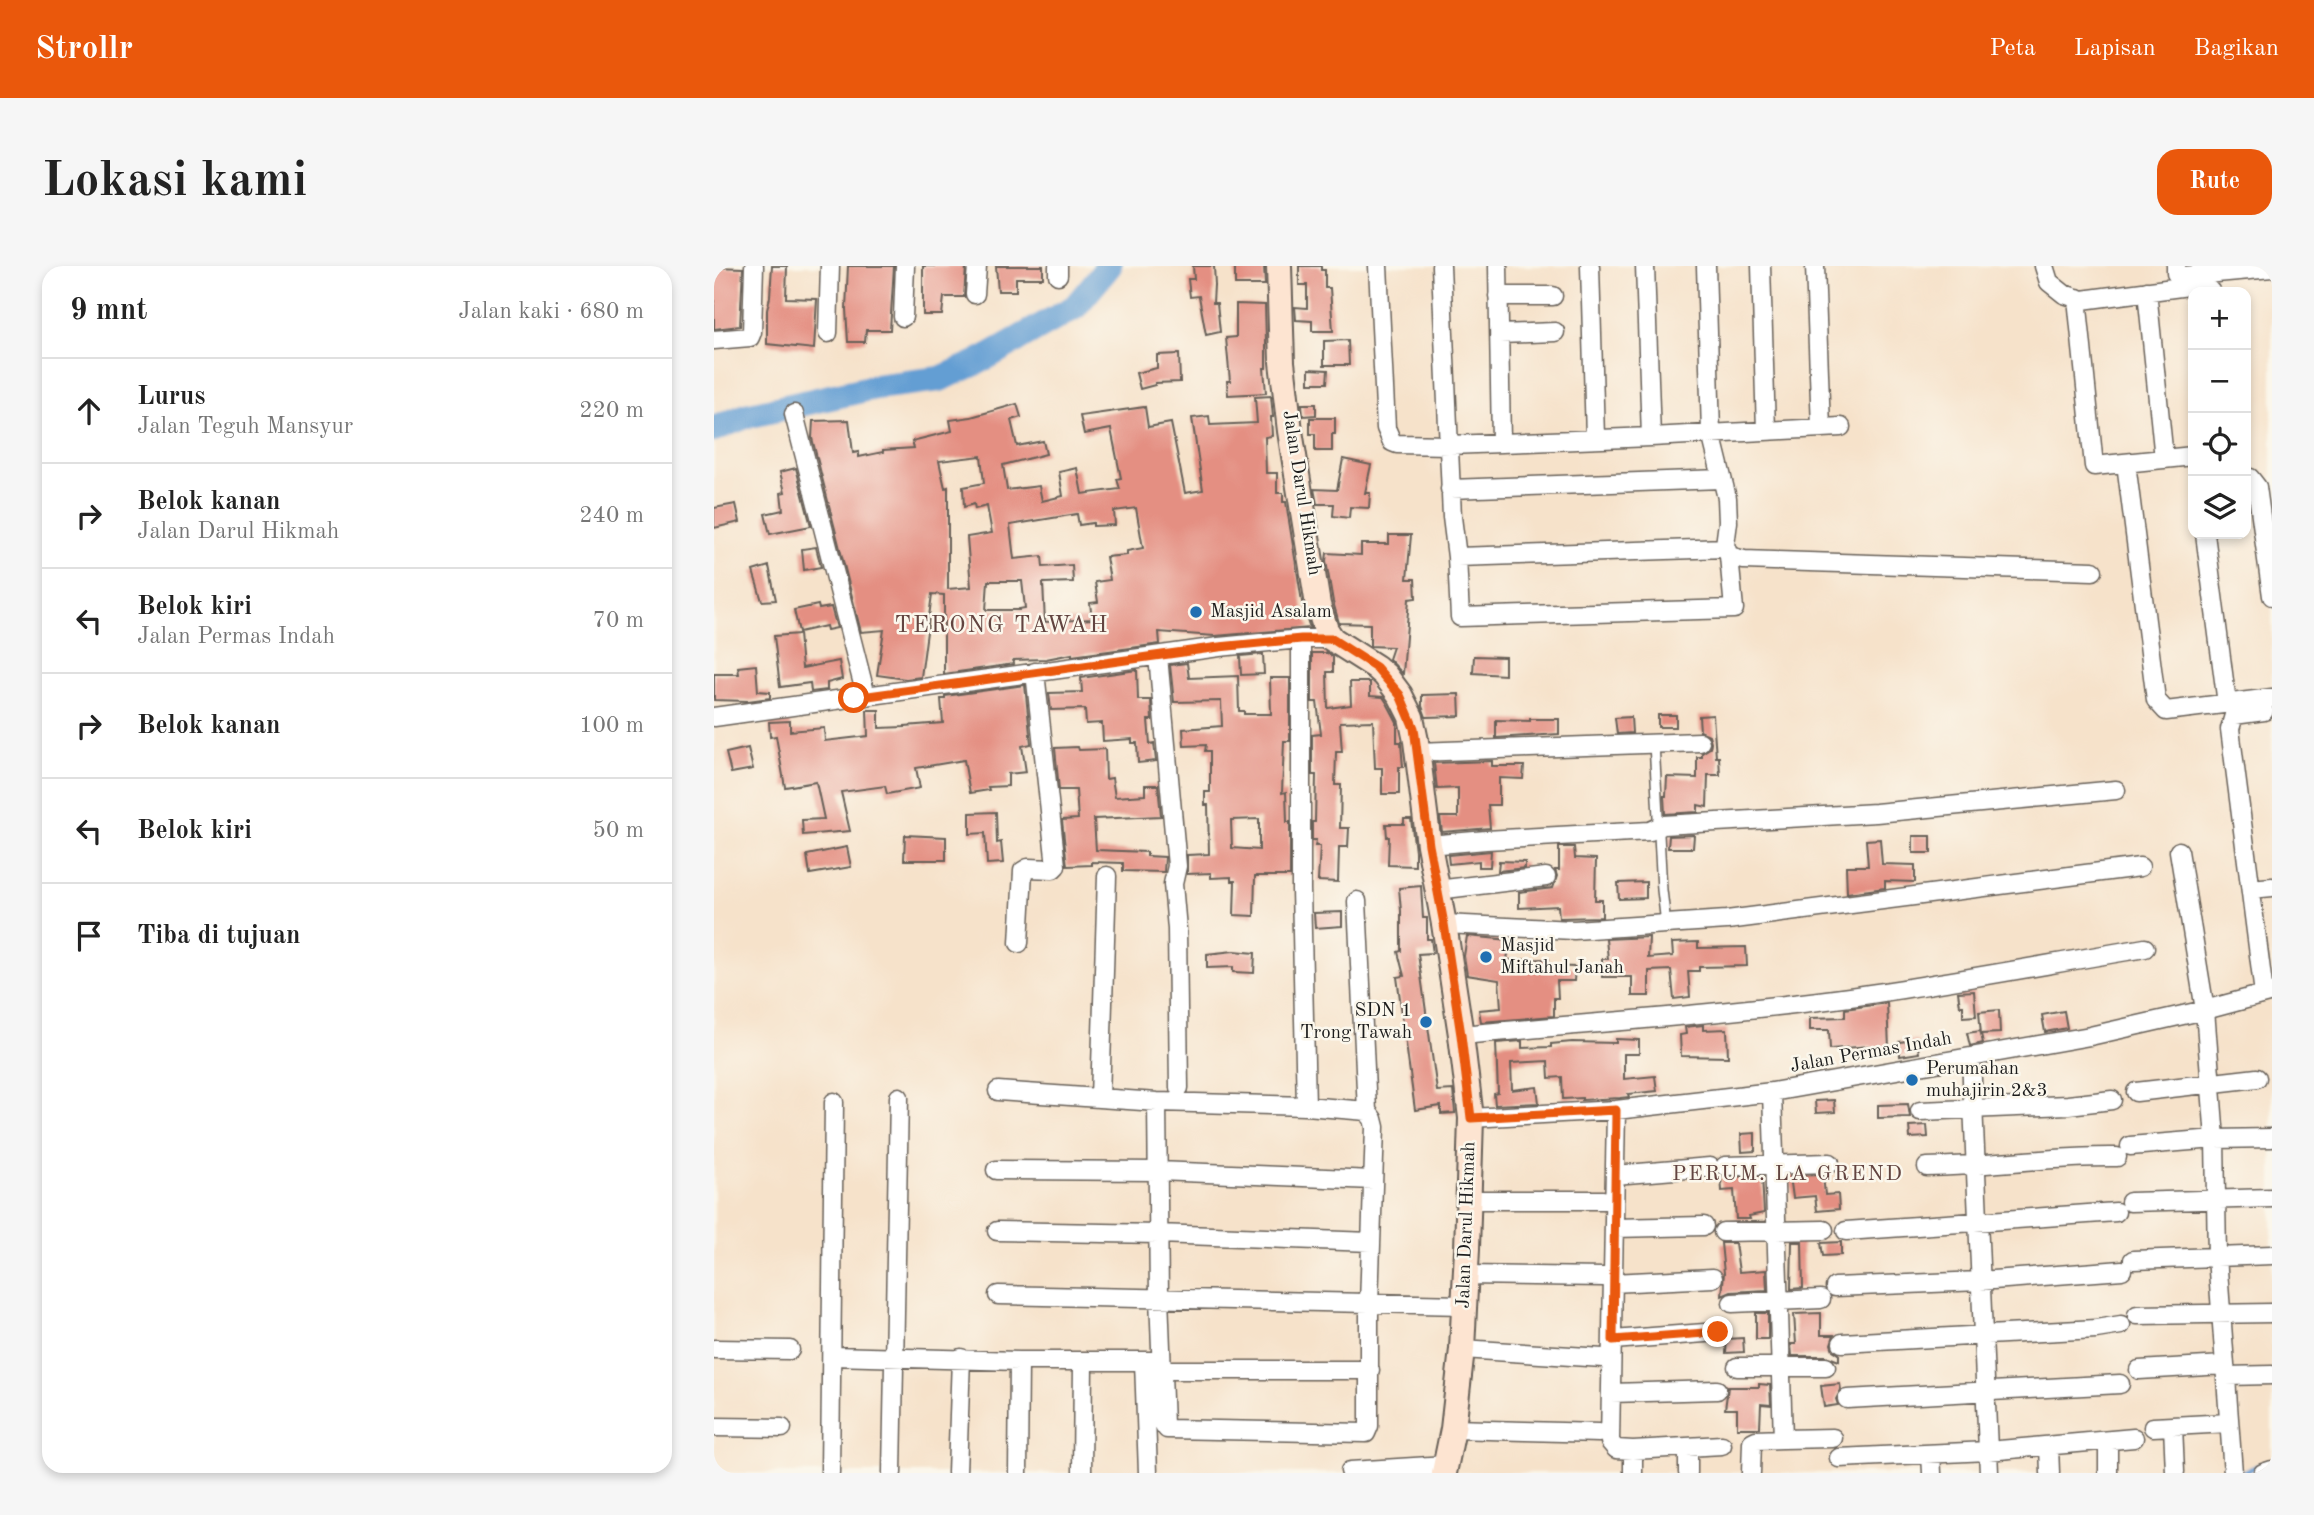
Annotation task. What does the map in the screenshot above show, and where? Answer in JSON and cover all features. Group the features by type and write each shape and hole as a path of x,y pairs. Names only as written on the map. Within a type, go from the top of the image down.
{"street":[{"path":"714,340 750,337 754,266"},
{"path":"828,333 830,266"},
{"path":"903,317 905,266"},
{"path":"975,294 977,266"},
{"name":"Jalan Darul Hikmah","path":"1279,266 1282,362 1290,431 1318,605 1326,631 1332,639 1376,667 1393,685 1411,717 1461,1035 1471,1118 1468,1200 1462,1349 1453,1429 1445,1469"},
{"path":"1378,266 1388,435 1392,442 1404,446 1450,445 1842,427"},
{"path":"1441,266 1450,489 1460,617 1734,609 1727,552 1728,510 1711,433 1706,266"},
{"path":"1498,266 1501,442"},
{"path":"1590,266 1595,438"},
{"path":"1645,266 1651,437"},
{"path":"1761,266 1766,430"},
{"path":"1815,266 1821,428"},
{"path":"2045,266 2049,282 2064,294 2082,300 2196,285 2206,287"},
{"path":"2176,266 2176,273 2183,276 2253,267 2272,268"},
{"path":"2147,291 2164,459"},
{"path":"1498,296 1553,296"},
{"path":"2077,299 2094,466 2188,457"},
{"path":"1500,334 1555,332"},
{"path":"794,414 866,696"},
{"path":"2126,463 2156,700 2166,711 2272,698"},
{"path":"1450,489 1721,479"},
{"path":"2251,479 2258,487 2272,596"},
{"path":"2206,539 2227,704"},
{"path":"1457,557 1727,552 1744,560 2093,571"},
{"path":"1301,639 1301,889 1306,1106"},
{"path":"714,717 1232,645 1332,639"},
{"path":"1158,656 1177,866 1173,884 1177,929 1180,1088"},
{"path":"1019,943 1023,871 1028,868 1053,869 1056,866 1035,672"},
{"path":"2268,993 2230,729 2234,715 2272,709"},
{"path":"1418,752 1700,742"},
{"path":"1429,845 1650,831 1658,826 1876,813 2116,790"},
{"path":"2179,851 2205,1010 2215,1139 2217,1257 2233,1470"},
{"path":"1444,924 1574,930 1769,916 2140,867"},
{"path":"1100,1098 1107,876"},
{"path":"1437,890 1546,877"},
{"path":"2251,889 2272,887"},
{"path":"1155,1364 1163,1421 1167,1429 1362,1434 1366,1433 1370,1426 1375,1127 1367,1111 1357,901"},
{"path":"1461,1035 1843,998 2145,948"},
{"name":"Jalan Permas Indah","path":"1471,1118 1616,1110 1772,1092 2090,1036 2268,993"},
{"path":"1971,1056 1989,1473"},
{"path":"2136,1092 2258,1078"},
{"path":"998,1091 1157,1102 1306,1106 1367,1111"},
{"path":"1772,1092 1783,1439"},
{"path":"892,1473 900,1097"},
{"path":"1920,1111 2068,1105 2112,1100"},
{"path":"830,1473 834,1102"},
{"path":"1148,1473 1159,1297 1157,1102"},
{"path":"1616,1110 1614,1227 1608,1280 1613,1340 1612,1445 1616,1449 1633,1450 1723,1445"},
{"path":"1927,1167 2086,1157 2215,1139 2272,1138"},
{"path":"1615,1175 1774,1163 1830,1163"},
{"path":"996,1170 1158,1171 1373,1180"},
{"path":"1846,1231 1978,1223 2123,1207 2272,1198"},
{"path":"1468,1200 1603,1200"},
{"path":"1614,1227 1703,1226"},
{"path":"1723,1232 1824,1230"},
{"path":"997,1231 1371,1242"},
{"path":"1732,1303 1778,1302 1828,1293 2217,1257 2272,1255"},
{"path":"1465,1275 1608,1280 1713,1278"},
{"path":"998,1294 1464,1305"},
{"path":"2137,1315 2272,1313"},
{"path":"1842,1343 1983,1337 2121,1325"},
{"path":"1613,1340 1718,1332"},
{"path":"714,1349 790,1350"},
{"path":"1462,1349 1603,1358"},
{"path":"832,1356 1370,1370"},
{"path":"957,1473 961,1358"},
{"path":"1018,1473 1019,1362"},
{"path":"1082,1473 1083,1363"},
{"path":"1737,1367 1826,1367"},
{"path":"2139,1370 2225,1370 2272,1375"},
{"path":"1847,1399 2120,1384"},
{"path":"1611,1393 1717,1390"},
{"path":"2153,1427 2229,1423"},
{"path":"2173,1426 2175,1472"},
{"path":"714,1427 782,1427"},
{"path":"1453,1429 1599,1433"},
{"path":"1751,1473 1752,1442 1756,1440 1833,1438"},
{"path":"1839,1458 1869,1465 1931,1454 2134,1438"},
{"path":"2108,1442 2108,1473"},
{"path":"2049,1446 2050,1473"},
{"path":"1688,1448 1688,1473"},
{"path":"1633,1450 1633,1473"},
{"path":"1931,1454 1932,1473"},
{"path":"1350,1471 1445,1469"},
{"path":"2263,1473 2272,1471"}],"lane":[{"path":"1654,743 1666,924"}],"building":[{"path":"772,266 787,266 786,298 817,299 814,349 767,344 767,310"},
{"path":"848,266 894,266 890,330 866,330 865,342 848,342"},
{"path":"923,266 966,266 964,297 944,297 942,315 923,315"},
{"path":"996,266 1043,266 1043,278 1016,278 1016,291 998,291"},
{"path":"1193,266 1214,266 1213,303 1217,303 1220,332 1206,335 1199,296 1190,297 1188,279 1194,279"},
{"path":"1235,266 1264,266 1265,285 1235,285"},
{"path":"1299,266 1321,266 1321,270 1325,270 1325,288 1330,288 1333,331 1312,331 1312,321 1296,320 1295,307 1307,308 1307,285 1299,285"},
{"path":"714,267 743,268 740,326 714,329"},
{"path":"1236,304 1265,305 1266,393 1228,395 1227,381 1230,381 1226,338 1236,337"},
{"path":"1348,340 1349,365 1324,365 1324,341"},
{"path":"1179,354 1180,382 1155,383 1140,389 1136,373 1157,368 1157,355"},
{"path":"1309,369 1328,370 1327,383 1309,383"},
{"path":"1271,396 1272,436 1265,437 1266,473 1277,473 1277,493 1283,493 1283,502 1286,502 1303,608 1310,628 1215,636 1159,632 1160,644 1046,659 1013,660 1014,664 944,674 944,595 932,594 921,677 906,679 877,675 884,630 861,632 812,438 813,421 849,420 853,453 859,452 859,457 883,450 914,448 912,441 952,431 950,420 1017,404 1021,417 1011,420 1017,446 1043,441 1046,454 1003,465 1007,490 1039,486 1042,501 1063,496 1059,472 1077,468 1082,494 1120,489 1117,479 1121,478 1111,429 1084,434 1080,416 1145,407 1148,427 1171,423 1185,493 1203,490 1192,418 1209,416 1210,425 1257,423 1255,397","holes":["981,456 984,483 963,487 964,507 974,504 975,509 987,506 992,533 967,537 971,587 948,589 948,487 945,488 939,461","1136,508 1143,548 1127,551 1127,555 1106,557 1110,580 1095,582 1098,602 1090,603 1092,619 1045,622 1043,583 1073,582 1072,565 1043,567 1042,556 1014,559 1010,525 1077,514 1079,525 1115,525 1114,511","988,581 1022,581 1025,608 986,610"]},
{"path":"1302,404 1316,404 1316,415 1303,416"},
{"path":"1310,418 1335,418 1332,451 1315,451 1315,434 1310,434"},
{"path":"1343,459 1371,465 1365,493 1370,493 1369,508 1350,507 1349,518 1333,516 1334,504 1317,504 1314,489 1337,490"},
{"path":"796,468 811,526 770,534 765,514 783,510 781,493 785,492 780,472"},
{"path":"736,504 740,522 714,528 714,508"},
{"path":"1389,535 1411,535 1407,579 1415,579 1416,598 1409,599 1403,674 1389,659 1393,647 1370,646 1370,624 1339,623 1326,561 1327,553 1361,555 1361,544 1389,544"},
{"path":"816,547 821,567 804,570 802,549"},
{"path":"769,566 776,600 762,601 753,571"},
{"path":"818,605 819,609 831,607 837,628 827,630 826,626 799,632 794,610"},
{"path":"799,634 802,668 839,661 842,679 827,683 827,690 811,692 810,683 780,687 774,636"},
{"path":"1312,653 1327,653 1333,657 1333,672 1327,672 1328,708 1351,705 1350,682 1370,682 1370,696 1383,697 1397,722 1397,742 1401,742 1403,767 1399,767 1399,794 1382,794 1382,768 1375,768 1373,721 1340,722 1342,752 1336,752 1335,785 1341,785 1340,828 1349,828 1348,847 1339,847 1338,882 1318,881 1320,846 1315,846 1316,840 1312,840 1316,775 1312,775 1312,735 1321,734 1317,702 1312,702"},
{"path":"1263,654 1264,674 1241,675 1240,656"},
{"path":"1474,656 1505,657 1505,675 1473,673"},
{"path":"1187,663 1189,678 1238,676 1239,711 1244,711 1244,714 1271,714 1270,678 1290,678 1290,741 1284,741 1282,793 1286,792 1287,822 1290,822 1290,876 1255,876 1254,916 1234,915 1235,881 1231,881 1231,877 1211,878 1211,873 1187,874 1187,855 1209,854 1208,805 1205,805 1205,792 1210,792 1210,751 1205,751 1206,745 1184,746 1183,729 1222,726 1221,701 1174,702 1170,665","holes":["1259,819 1259,850 1232,848 1231,820"]},
{"path":"756,665 758,691 770,692 770,698 748,701 714,700 714,674 739,674 738,667"},
{"path":"1137,670 1138,700 1151,700 1152,720 1148,720 1150,744 1154,743 1156,761 1138,763 1137,743 1132,743 1132,739 1103,741 1102,723 1086,724 1085,709 1051,710 1049,693 1082,692 1081,678"},
{"path":"1025,685 1031,744 1022,746 1026,772 1008,774 1008,786 988,787 989,790 970,793 964,760 916,768 920,788 887,794 885,786 841,792 850,831 803,835 802,820 824,819 816,782 785,787 776,736 770,737 769,722 790,721 790,731 824,728 825,741 868,736 867,710 879,710 879,728 943,723 941,699 945,699 945,696"},
{"path":"1459,694 1460,716 1426,717 1422,695"},
{"path":"1658,715 1676,715 1676,727 1658,727"},
{"path":"1713,715 1720,775 1708,775 1707,807 1698,805 1698,812 1665,814 1667,777 1697,778 1697,757 1702,757 1702,753 1710,748 1711,742 1709,735 1700,731 1699,716"},
{"path":"1631,717 1632,733 1617,734 1615,718"},
{"path":"1559,719 1559,734 1496,738 1496,720"},
{"path":"1078,747 1079,750 1105,749 1106,779 1112,778 1115,797 1145,795 1145,785 1158,785 1161,816 1094,819 1096,850 1147,852 1147,856 1165,857 1164,872 1123,871 1123,863 1092,862 1092,865 1067,866 1062,820 1078,819 1076,790 1059,790 1055,748"},
{"path":"748,748 753,769 731,773 726,753"},
{"path":"1492,761 1492,766 1524,766 1523,779 1499,778 1499,805 1488,805 1490,828 1442,832 1440,817 1458,817 1458,788 1437,789 1434,763"},
{"path":"996,812 997,843 1001,842 1003,863 987,864 985,833 970,834 970,813"},
{"path":"1404,819 1411,819 1415,866 1388,865 1389,837 1386,824 1404,824"},
{"path":"905,835 946,837 946,860 904,860"},
{"path":"1694,835 1693,848 1668,848 1669,836"},
{"path":"1913,836 1931,836 1931,853 1913,853"},
{"path":"1880,839 1882,864 1915,865 1915,882 1885,881 1885,888 1847,893 1846,866 1868,866 1866,840"},
{"path":"847,847 851,867 810,874 807,855"},
{"path":"1559,847 1574,847 1575,858 1596,859 1595,900 1602,900 1602,917 1559,918 1558,906 1519,908 1519,892 1553,888 1557,876 1555,870 1559,870"},
{"path":"1491,851 1490,867 1479,867 1479,861 1449,864 1448,855"},
{"path":"1499,861 1525,862 1525,868 1498,871"},
{"path":"1646,882 1646,898 1619,899 1618,883"},
{"path":"1421,886 1423,918 1427,918 1427,939 1431,939 1433,953 1418,954 1437,1091 1453,1090 1455,1113 1441,1114 1441,1106 1415,1110 1397,977 1404,976 1398,952 1401,951 1399,888"},
{"path":"1342,912 1342,926 1315,928 1314,913"},
{"path":"1467,936 1510,940 1507,960 1549,959 1549,966 1575,967 1574,981 1557,981 1558,998 1554,998 1554,1016 1481,1022 1479,1010 1501,1008 1499,980 1467,975 1464,956"},
{"path":"1649,937 1648,958 1673,956 1672,943 1698,942 1698,948 1746,947 1747,966 1699,967 1699,971 1688,971 1690,997 1674,999 1671,970 1649,971 1649,996 1632,996 1632,977 1602,977 1602,959 1608,959 1606,939"},
{"path":"1234,951 1255,953 1254,973 1233,972 1233,967 1207,968 1207,954"},
{"path":"1974,991 1976,1016 1963,1017 1963,1006 1960,1006 1958,992"},
{"path":"1887,1003 1889,1048 1871,1046 1830,1049 1829,1030 1810,1030 1810,1018 1845,1017 1845,1009"},
{"path":"1999,1010 2000,1033 1981,1034 1979,1012"},
{"path":"2064,1011 2067,1028 2045,1032 2042,1015"},
{"path":"1703,1025 1703,1030 1727,1029 1728,1057 1681,1056 1680,1035 1686,1034 1685,1027"},
{"path":"1980,1031 1983,1043 1970,1046 1967,1033"},
{"path":"1616,1039 1639,1040 1639,1054 1624,1054 1624,1079 1655,1076 1657,1091 1628,1094 1629,1097 1620,1098 1563,1099 1562,1077 1549,1078 1548,1061 1511,1063 1512,1090 1537,1087 1539,1103 1495,1105 1494,1094 1498,1093 1496,1043 1522,1041 1522,1048 1551,1047 1551,1044 1572,1042 1616,1043"},
{"path":"1917,1040 1919,1053 1900,1056 1899,1042"},
{"path":"1834,1100 1835,1112 1816,1113 1815,1101"},
{"path":"1908,1104 1910,1117 1878,1118 1878,1105"},
{"path":"1927,1125 1928,1137 1910,1138 1909,1126"},
{"path":"1755,1133 1755,1151 1742,1152 1741,1134"},
{"path":"1823,1175 1825,1195 1838,1194 1839,1209 1817,1211 1815,1196 1793,1198 1790,1176"},
{"path":"1762,1176 1764,1213 1749,1216 1750,1219 1736,1219 1734,1190 1722,1191 1721,1177"},
{"path":"1792,1242 1802,1242 1803,1288 1791,1289"},
{"path":"1841,1242 1841,1255 1823,1256 1821,1243"},
{"path":"1721,1243 1735,1243 1739,1272 1766,1270 1767,1290 1731,1292 1722,1296 1724,1273"},
{"path":"1756,1313 1768,1313 1768,1339 1756,1339"},
{"path":"1821,1313 1821,1335 1834,1335 1831,1344 1833,1350 1839,1354 1839,1361 1826,1356 1792,1356 1791,1344 1796,1344 1794,1314"},
{"path":"1743,1338 1744,1352 1726,1353 1727,1339"},
{"path":"1759,1384 1770,1385 1771,1405 1761,1404 1760,1428 1737,1428 1737,1409 1725,1409 1728,1387 1759,1387"},
{"path":"1840,1384 1841,1390 1836,1399 1838,1405 1824,1407 1821,1386"}],"waterway":[{"path":"714,429 746,416 875,387 940,379 978,362 1075,307 1109,266"},
{"path":"2240,1473 2261,1465"}],"place":[{"name":"Masjid Asalam","path":"1196,612"},
{"name":"Masjid Miftahul Janah","path":"1486,957"},
{"name":"SDN 1 Trong Tawah","path":"1426,1022"},
{"name":"Perumahan muhajirin 2&3","path":"1912,1080"}],"district":[{"name":"TERONG TAWAH","path":"1002,625"},
{"name":"PERUM. LA GREND","path":"1788,1174"}],"route":[{"path":"854,698 1219,647 1301,639 1332,639 1376,667 1400,695 1414,728 1429,845 1461,1035 1471,1118 1616,1110 1613,1340 1718,1332"}]}
